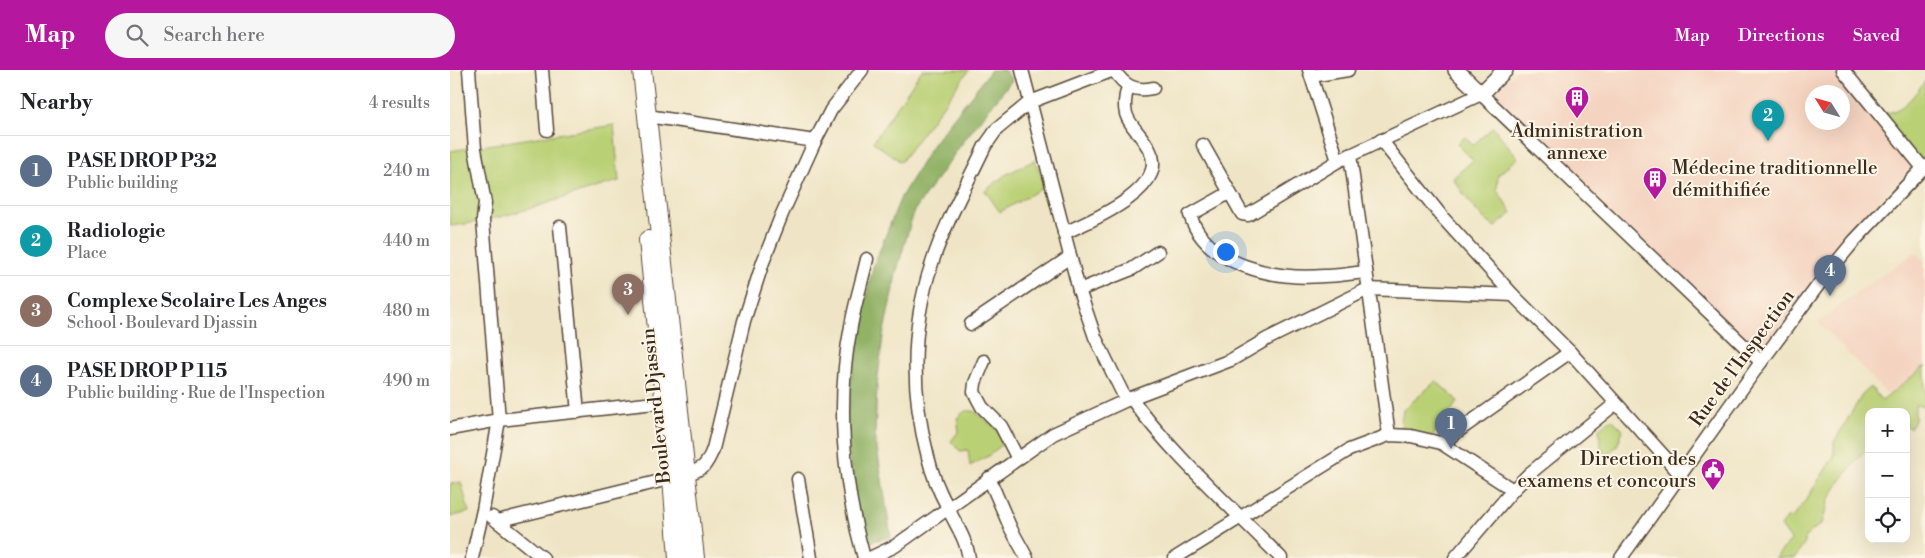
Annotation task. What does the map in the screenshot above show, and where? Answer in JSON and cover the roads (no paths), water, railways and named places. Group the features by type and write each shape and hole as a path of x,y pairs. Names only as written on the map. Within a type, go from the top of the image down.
{"highway":[{"name":"Boulevard Djassin","path":"630,70 664,402 679,476"},
{"name":"Boulevard Djassin","path":"642,70 679,476 680,558"}],"main road":[{"path":"1456,70 1481,94 1505,70"}],"street":[{"path":"469,70 475,149 485,203 483,220 499,420 483,510 472,558"},
{"path":"542,70 547,130"},
{"path":"497,521 679,476 701,470 707,464 713,449 754,286 782,214 814,141 832,110 862,70"},
{"path":"1022,70 1070,257 1094,337 1128,399 1182,459 1281,558"},
{"path":"969,558 964,537 947,508 928,458 917,399 915,373 918,315 932,262 984,146 997,129 1030,102 1114,70 1128,87 1141,90 1153,88"},
{"path":"1348,70 1310,73 1344,158 1366,272 1389,435"},
{"path":"1843,70 1924,167"},
{"path":"1064,233 1103,215 1129,199 1140,189 1153,166 1150,150 1132,127 1126,112 1124,99 1128,87"},
{"path":"1202,145 1242,214 1248,215 1344,158 1481,94 1761,362"},
{"path":"647,116 814,141"},
{"path":"1381,140 1442,218 1513,295 1570,352 1681,475"},
{"name":"Rue de l'Inspection","path":"1621,558 1761,362 1842,255 1924,167"},
{"path":"1229,193 1190,215 1200,236 1218,254 1234,262 1268,272 1298,276 1323,277 1366,272"},
{"path":"560,228 578,412"},
{"path":"1079,290 1132,269 1158,252"},
{"path":"971,324 1070,257"},
{"path":"864,558 855,529 849,487 844,439 843,404 846,357 851,325 867,259"},
{"path":"870,558 895,546 1053,434 1128,399 1231,360 1267,339 1368,289 1513,295"},
{"path":"1441,443 1570,352"},
{"path":"984,361 975,383 974,392 982,407 1001,426 1017,458"},
{"path":"450,429 499,420 664,402"},
{"path":"1455,558 1529,474 1615,404"},
{"path":"1175,558 1349,450 1389,435 1411,436 1441,443 1513,490"},
{"path":"989,478 1011,529 1027,558"},
{"path":"798,479 811,558"},
{"path":"483,510 542,558"},
{"path":"508,531 512,518"}],"place":[{"name":"Administration annexe","path":"1577,119"},
{"name":"Radiologie","path":"1768,141"},
{"name":"Médecine traditionnelle démithifiée","path":"1655,200"},
{"name":"PASE DROP P 115","path":"1830,296"},
{"name":"Complexe Scolaire Les Anges","path":"628,315"},
{"name":"PASE DROP P32","path":"1451,449"},
{"name":"Direction des examens et concours","path":"1713,491"}]}
